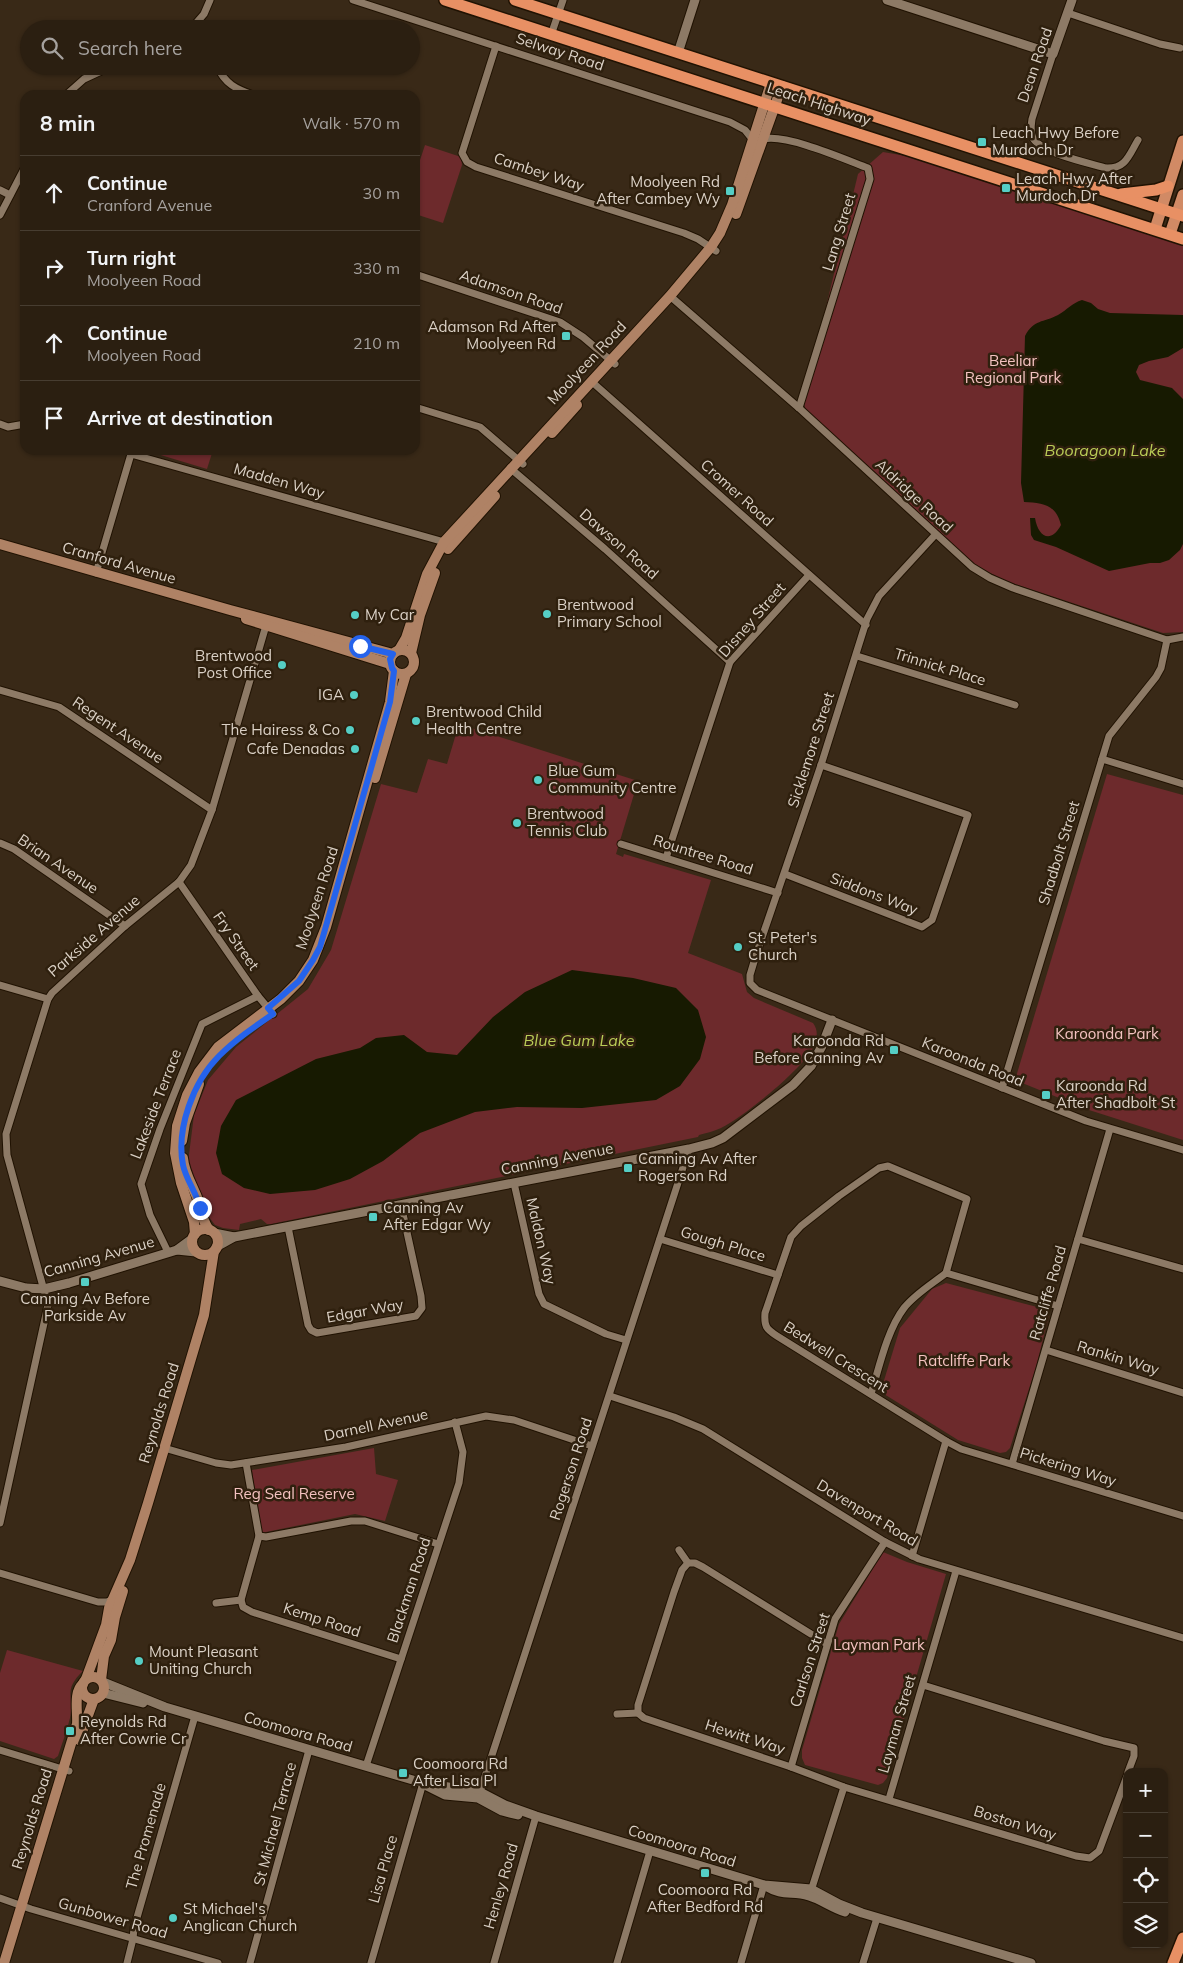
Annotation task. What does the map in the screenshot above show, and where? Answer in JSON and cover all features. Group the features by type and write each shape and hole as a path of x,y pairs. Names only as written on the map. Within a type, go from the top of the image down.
{"highway":[{"name":"Leach Highway","path":"445,0 1015,183 1183,239"},
{"name":"Leach Highway","path":"515,0 1021,162 1180,215"},
{"path":"1015,183 1021,162"},
{"path":"1117,194 1156,190 1168,186"},
{"path":"1173,1963 1183,1938"}],"main road":[{"name":"Moolyeen Road","path":"714,249 732,205 753,140 777,84"},
{"name":"Moolyeen Road","path":"211,1232 200,1215 198,1201 183,1166 182,1144 185,1123 195,1093 208,1068 229,1046 270,1011 299,981 320,947 390,702 394,660 406,638 427,574 448,543 520,462 672,298 714,249 734,218 764,139 770,104"},
{"path":"1155,229 1183,141"},
{"path":"1170,234 1180,215 1183,196"},
{"name":"Moolyeen Road","path":"194,1236 194,1222 181,1183 175,1153 177,1126 184,1104 192,1084 208,1058 218,1048 300,988 318,963 325,949 406,674 413,669 415,660 411,653 420,616 434,574 448,543"},
{"name":"Cranford Avenue","path":"0,544 230,610 267,623 394,660"},
{"path":"406,674 398,674 394,660 411,653"},
{"name":"Canning Avenue","path":"194,1236 202,1230 211,1232"},
{"path":"211,1232 217,1240 215,1249"},
{"path":"194,1236 192,1246 209,1272"},
{"name":"Canning Avenue","path":"198,1253 207,1254 215,1249"},
{"name":"Reynolds Road","path":"4,1963 25,1906 66,1770 77,1724 77,1692 85,1682 106,1625 107,1614 130,1560 204,1315 209,1289 209,1272 215,1249"},
{"name":"Reynolds Road","path":"102,1681 104,1656 113,1634 115,1617 128,1578 130,1560"},
{"path":"92,1677 102,1681 105,1688 99,1696 85,1694 85,1682 92,1677"},
{"name":"Reynolds Road","path":"66,1770 99,1696"},
{"name":"Reynolds Road","path":"11,1963 25,1906"}],"street":[{"path":"202,20 210,0"},
{"name":"Selway Road","path":"353,0 415,20"},
{"path":"551,35 563,0"},
{"path":"678,53 695,0"},
{"path":"887,0 1053,54"},
{"name":"Dean Road","path":"1072,0 1032,119 1030,130 1034,140 1047,150 1106,168 1116,169 1128,158 1138,140"},
{"path":"1068,13 1160,44 1180,48"},
{"name":"Selway Road","path":"420,22 730,122 744,130 753,140"},
{"name":"Cambey Way","path":"496,46 462,153 467,162 476,167 684,233 714,249"},
{"path":"72,90 84,80 94,75"},
{"path":"221,75 231,86 241,90"},
{"name":"Lang Street","path":"764,139 776,138 793,142 868,168 869,183 799,408"},
{"path":"0,215 20,176"},
{"path":"0,190 10,195"},
{"name":"Adamson Road","path":"420,276 560,322 583,337 613,362"},
{"name":"Aldridge Road","path":"672,298 799,408 972,567 1001,583 1168,640"},
{"name":"Cromer Road","path":"594,383 866,625"},
{"path":"420,408 480,427 520,462"},
{"path":"0,424 8,427 20,425"},
{"name":"Madden Way","path":"96,573 131,455"},
{"name":"Madden Way","path":"135,455 448,543"},
{"name":"Dawson Road","path":"513,471 606,549 730,662"},
{"name":"Sicklemore Street","path":"757,990 750,983 750,975 866,625 879,596 935,534"},
{"name":"Disney Street","path":"666,858 730,662 809,575"},
{"name":"Parkside Avenue","path":"0,1523 48,1305 7,1155 3,1133 48,999 58,985 179,882 191,865 212,810 267,623"},
{"path":"1168,640 1183,637"},
{"name":"Shadbolt Street","path":"1002,1088 1109,736 1156,677 1161,668 1168,640"},
{"name":"Trinnick Place","path":"857,656 1015,705"},
{"name":"Regent Avenue","path":"0,690 59,707 212,810"},
{"path":"1102,759 1183,784"},
{"name":"Siddons Way","path":"784,874 922,927 932,920 971,812 821,765"},
{"name":"Brian Avenue","path":"0,843 14,849 125,926"},
{"name":"Rountree Road","path":"621,844 778,893"},
{"name":"Fry Street","path":"179,882 270,1011"},
{"path":"0,985 48,999"},
{"name":"Karoonda Road","path":"757,990 1086,1121 1183,1150"},
{"name":"Lakeside Terrace","path":"173,1251 150,1215 141,1184 160,1129 202,1024 258,996"},
{"name":"Canning Avenue","path":"215,1249 234,1237 689,1149 723,1138 793,1085 811,1066 822,1046 832,1020"},
{"name":"Ratcliffe Road","path":"1012,1464 1110,1129"},
{"name":"Rogerson Road","path":"479,1795 689,1149"},
{"name":"Bedwell Crescent","path":"946,1441 766,1329 764,1323 765,1313 791,1237 801,1226 879,1168 888,1166 967,1199"},
{"name":"Maldon Way","path":"514,1183 539,1294 544,1304 606,1334 626,1340"},
{"path":"871,1394 890,1336 903,1309 928,1286 946,1273 967,1199 974,1193"},
{"name":"Edgar Way","path":"288,1227 308,1325 311,1330 317,1333 327,1332 416,1316 422,1308 421,1296 401,1205"},
{"name":"Canning Avenue","path":"211,1232 234,1237"},
{"name":"Canning Avenue","path":"0,1281 26,1288 44,1289 69,1284 173,1251 194,1236"},
{"name":"Gough Place","path":"660,1239 778,1275"},
{"path":"1078,1239 1183,1269"},
{"name":"Canning Avenue","path":"173,1251 198,1253"},
{"path":"946,1273 1058,1306"},
{"name":"Rankin Way","path":"1046,1350 1183,1392"},
{"name":"Davenport Road","path":"610,1396 674,1417 703,1429 885,1542 912,1556 956,1571 1183,1638"},
{"name":"Darnell Avenue","path":"164,1448 216,1463 231,1465 395,1438 486,1416 514,1420 592,1446"},
{"name":"Blackman Road","path":"366,1766 459,1483 463,1452 455,1422"},
{"path":"912,1556 946,1441"},
{"name":"Pickering Way","path":"946,1441 961,1448 1183,1516"},
{"path":"216,1603 241,1600 259,1536 246,1463"},
{"path":"259,1536 266,1537 351,1521 365,1521 438,1544"},
{"name":"Carlson Street","path":"791,1767 826,1644 835,1619 885,1542"},
{"path":"679,1550 688,1564"},
{"path":"638,1713 638,1705 674,1592 682,1570 688,1564 695,1563 703,1567 826,1644"},
{"name":"Layman Street","path":"889,1799 956,1571"},
{"path":"0,1573 98,1602 107,1602 114,1599"},
{"name":"Kemp Road","path":"241,1600 243,1607 252,1612 401,1659"},
{"path":"98,1602 107,1614"},
{"name":"Coomoora Road","path":"102,1681 165,1707 423,1783 445,1795 479,1795 502,1811 536,1816 764,1885 810,1892 877,1918 1031,1963"},
{"path":"923,1685 1104,1741 1134,1748 1134,1756 1130,1768"},
{"name":"Coomoora Road","path":"99,1696 165,1707"},
{"name":"Hewitt Way","path":"617,1714 638,1713 644,1718 791,1767 844,1787"},
{"name":"The Promenade","path":"127,1963 134,1928 195,1716"},
{"path":"0,1750 66,1770"},
{"name":"St Michael Terrace","path":"250,1963 309,1750"},
{"name":"Lisa Place","path":"371,1963 423,1783"},
{"path":"810,1892 844,1787"},
{"name":"Boston Way","path":"844,1787 1076,1856 1090,1858 1099,1851 1123,1787"},
{"name":"Henley Road","path":"494,1963 536,1816"},
{"path":"617,1963 650,1851"},
{"path":"741,1963 764,1885"},
{"name":"Gunbower Road","path":"0,1898 218,1963"},
{"path":"863,1963 877,1918"}],"green space":[{"path":"425,145 461,157 462,165 443,223 420,216 420,160"},
{"name":"Beeliar Regional Park","path":"883,152 918,158 1183,245 1183,632 1163,633 1003,580 973,563 806,410 804,404 806,390 858,174"},
{"path":"161,455 211,455 207,469"},
{"path":"459,724 638,781 616,854 623,857 624,854 711,880 688,953 742,974 747,992 754,998 813,1023 817,1035 813,1048 797,1069 744,1114 721,1128 698,1137 271,1224 267,1224 261,1219 240,1224 239,1230 215,1225 209,1217 187,1170 194,1115 208,1080 236,1047 308,989 331,950 381,784 417,793 428,759 447,764"},
{"name":"Karoonda Park","path":"1107,774 1183,795 1183,1140 1089,1110 1015,1080"},
{"name":"Ratcliffe Park","path":"946,1283 1041,1308 1049,1315 1036,1367 1010,1448 1006,1452 1000,1453 958,1440 884,1394 882,1387 900,1328 932,1289"},
{"name":"Reg Seal Reserve","path":"374,1448 376,1474 398,1480 385,1521 355,1514 261,1533 252,1470"},
{"name":"Layman Park","path":"883,1552 907,1562 946,1574 887,1778 878,1785 805,1765 802,1758 802,1750 839,1624"},
{"path":"7,1650 83,1671 71,1689 70,1718 58,1756 54,1759 0,1741 0,1673"}],"water":[{"name":"Booragoon Lake","path":"1082,300 1110,313 1183,315 1183,348 1168,357 1139,365 1136,372 1140,380 1172,388 1183,399 1183,544 1180,550 1169,560 1160,563 1150,563 1109,571 1056,547 1034,540 1031,535 1030,518 1035,518 1039,530 1045,536 1053,535 1061,525 1059,518 1052,509 1042,504 1024,502 1021,483 1025,336 1035,324 1058,315"},
{"name":"Blue Gum Lake","path":"572,970 633,978 676,988 698,1010 706,1037 700,1059 680,1086 656,1100 582,1108 517,1107 475,1112 420,1133 383,1161 350,1179 315,1190 270,1194 244,1188 222,1174 216,1153 221,1126 236,1100 316,1059 360,1048 376,1038 404,1035 427,1052 457,1055 493,1017 525,992"}],"place":[{"name":"Leach Hwy Before Murdoch Dr","path":"982,142"},
{"name":"Leach Hwy After Murdoch Dr","path":"1006,188"},
{"name":"Moolyeen Rd After Cambey Wy","path":"730,191"},
{"name":"Adamson Rd After Moolyeen Rd","path":"566,336"},
{"name":"Brentwood Primary School","path":"547,614"},
{"name":"My Car","path":"355,615"},
{"name":"Brentwood Post Office","path":"282,665"},
{"name":"IGA","path":"354,695"},
{"name":"Brentwood Child Health Centre","path":"416,721"},
{"name":"The Hairess & Co","path":"350,730"},
{"name":"Cafe Denadas","path":"355,749"},
{"name":"Blue Gum Community Centre","path":"538,780"},
{"name":"Brentwood Tennis Club","path":"517,823"},
{"name":"St. Peter's Church","path":"738,947"},
{"name":"Karoonda Rd Before Canning Av","path":"894,1050"},
{"name":"Karoonda Rd After Shadbolt St","path":"1046,1095"},
{"name":"Canning Av After Rogerson Rd","path":"628,1168"},
{"name":"Canning Av After Edgar Wy","path":"373,1217"},
{"name":"Canning Av Before Parkside Av","path":"85,1282"},
{"name":"Mount Pleasant Uniting Church","path":"139,1661"},
{"name":"Reynolds Rd After Cowrie Cr","path":"70,1731"},
{"name":"Coomoora Rd After Lisa Pl","path":"403,1773"},
{"name":"Coomoora Rd After Bedford Rd","path":"705,1873"},
{"name":"St Michael's Anglican Church","path":"173,1918"}],"route":[{"path":"200,1208 183,1166 182,1144 190,1105 208,1068 229,1046 273,1014 268,1008 299,981 320,947 381,734 393,687 394,671 390,664 390,659 393,654 360,646"}]}
